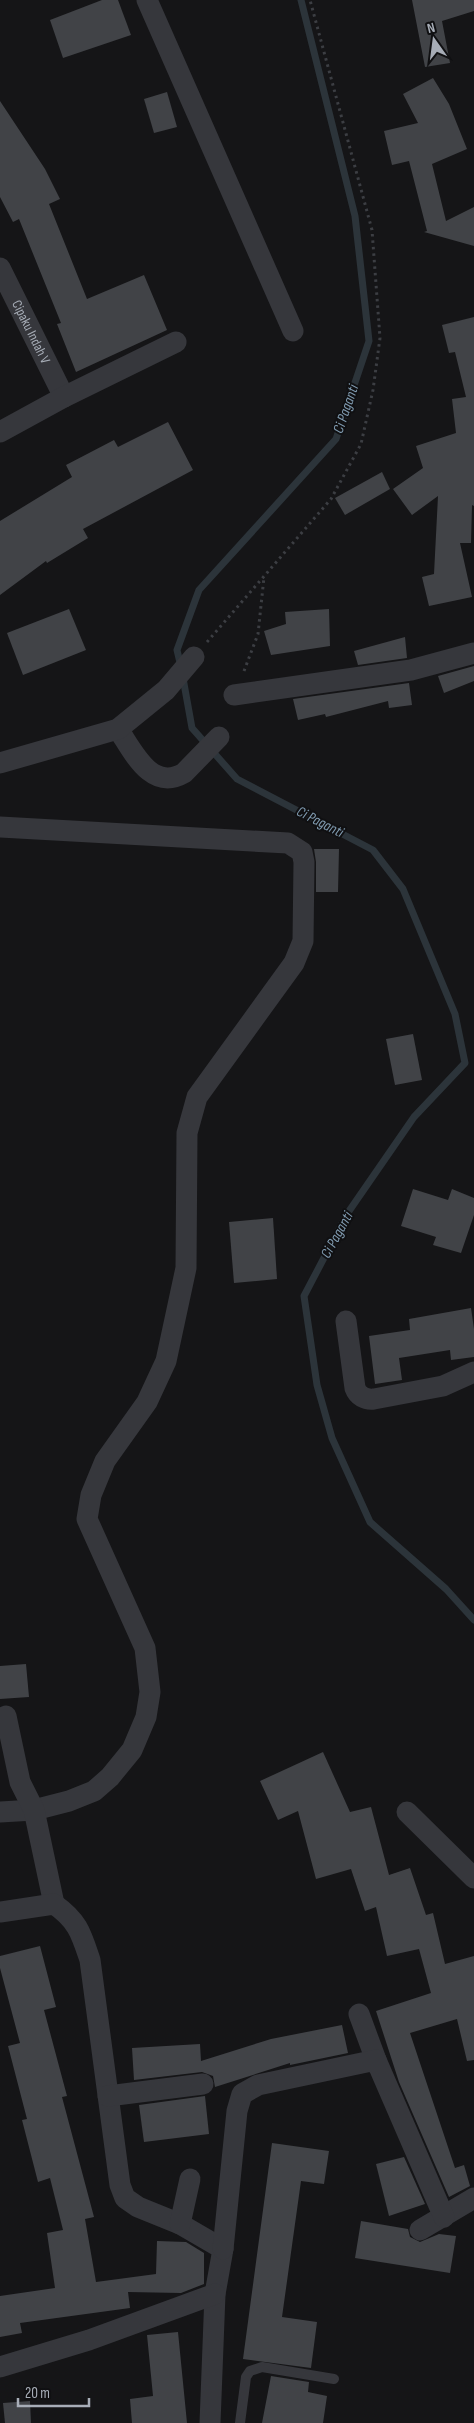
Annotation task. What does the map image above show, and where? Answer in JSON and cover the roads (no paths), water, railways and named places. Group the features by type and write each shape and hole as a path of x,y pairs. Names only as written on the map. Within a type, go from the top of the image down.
{"street":[{"path":"146,0 293,331"},
{"name":"Cipaku Indah V","path":"0,268 64,397"},
{"path":"0,432 64,397 176,342"},
{"path":"234,695 411,670 474,653"},
{"path":"0,762 118,729 169,686 194,657"},
{"path":"118,729 146,770 153,775 163,777 178,776 219,737"},
{"path":"0,826 288,843 302,852 304,862 303,941 294,963 197,1097 187,1133 186,1268 166,1361 147,1402 105,1461 91,1495 87,1519 145,1648 150,1692 146,1717 132,1750 110,1777 94,1791 69,1801 34,1810 0,1812"},
{"path":"346,1321 355,1388 357,1394 363,1398 374,1399 443,1386 474,1372"},
{"path":"6,1716 20,1782 34,1810 54,1904"},
{"path":"407,1812 474,1878"},
{"path":"0,1912 54,1904 69,1914 78,1926 90,1960 120,2185 125,2198 138,2207 180,2224 223,2248"},
{"path":"359,2014 376,2060 444,2216"},
{"path":"210,2423 215,2294 223,2248 237,2111 242,2094 258,2085 376,2060"},
{"path":"108,2096 203,2084"},
{"path":"180,2224 190,2179"},
{"path":"420,2230 474,2198"},
{"path":"0,2367 89,2340 215,2294"}],"lane":[{"path":"240,2423 246,2377 254,2369 262,2367 334,2379"}],"waterway":[{"name":"Ci Paganti","path":"181,667 177,650 199,590 336,439 369,341 355,216 301,0"},
{"name":"Ci Paganti","path":"183,678 192,728 237,779 373,850 403,889 455,1014 465,1063 414,1117 347,1214 304,1296 317,1385 332,1438 370,1522 446,1589 474,1620"}]}
